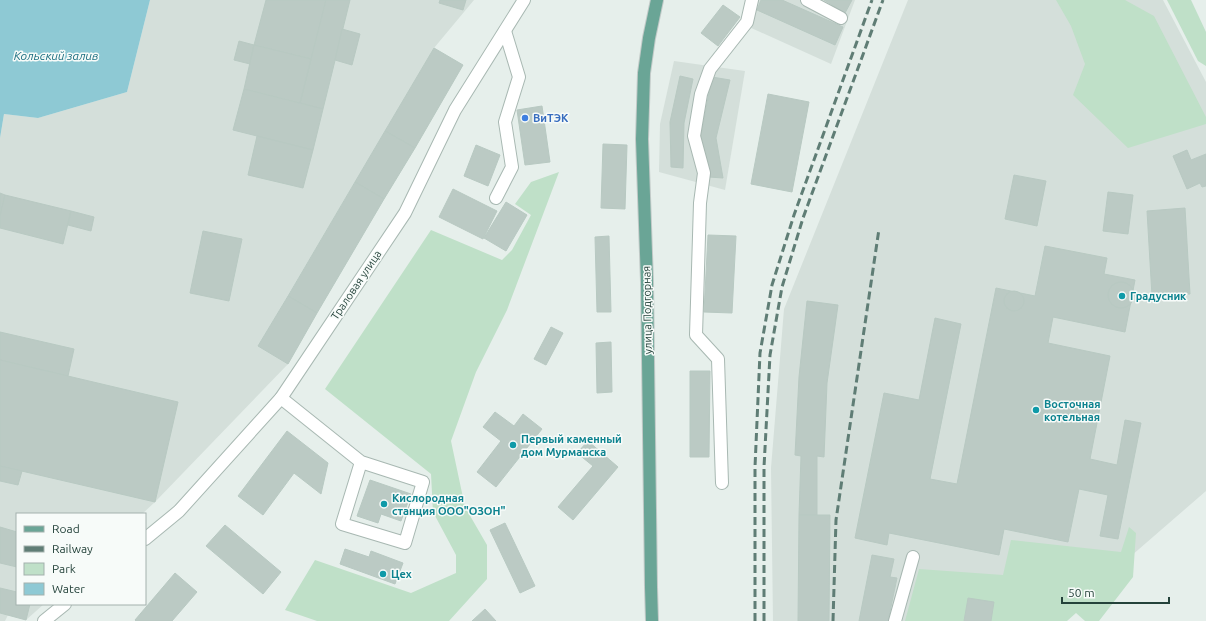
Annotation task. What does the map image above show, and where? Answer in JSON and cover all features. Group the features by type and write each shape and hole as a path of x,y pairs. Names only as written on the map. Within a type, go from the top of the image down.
{"main road":[{"name":"улица Подгорная","path":"652,621 650,587 647,282 642,138 644,73 649,38 657,0"}],"street":[{"name":"Траловая улица","path":"146,538 179,511 281,398 405,213 455,110 524,0"},
{"path":"722,483 718,359 696,335 700,203 704,173 694,136 701,94 710,69 747,22 752,0"},
{"path":"807,0 841,18"},
{"path":"496,198 512,167 505,122 519,77 505,31"},
{"path":"281,398 360,462 423,482 405,543 342,524 360,462"},
{"path":"895,621 913,557"},
{"path":"44,621 63,605"}],"shaded area":[{"path":"150,0 474,0 434,48 258,346 288,364 143,513 16,513 16,605 43,605 26,620 8,615 5,621 0,621 0,138 4,114 38,118 127,92"},
{"path":"746,0 855,0 831,64 749,27"},
{"path":"908,0 1163,0 1206,82 1206,154 1191,160 1187,150 1187,189 1200,183 1202,187 1206,186 1206,491 1056,621 773,621 771,468 784,309"},
{"path":"674,61 745,71 725,190 659,172 660,124"}],"green space":[{"path":"1056,0 1125,0 1154,16 1206,117 1206,124 1128,148 1073,95 1085,64 1071,26"},
{"path":"1167,0 1191,0 1206,32 1206,66 1198,61"},
{"path":"559,172 507,310 476,372 451,441 465,507 487,545 487,579 449,621 317,621 285,610 315,560 411,593 456,573 456,555 433,512 431,474 325,389 431,230 502,260 512,250 531,215 515,204 531,182"},
{"path":"1129,527 1136,533 1133,577 1099,621 1085,621 1076,613 1067,621 905,621 919,569 1003,575 1011,540 1121,552"}],"water":[{"name":"Кольский залив","path":"0,0 150,0 127,92 38,118 4,114 0,138"}],"building":[{"path":"266,0 326,0 311,59 254,45"},
{"path":"326,0 350,0 323,109 300,103"},
{"path":"440,0 466,0 463,10 439,3"},
{"path":"761,0 782,0 843,27 835,45 757,10"},
{"path":"824,0 852,0 845,13"},
{"path":"723,5 740,17 718,46 701,33"},
{"path":"342,29 360,34 352,65 335,60"},
{"path":"239,41 254,45 250,64 234,60"},
{"path":"254,45 311,59 300,103 244,89"},
{"path":"434,48 463,65 415,148 385,131"},
{"path":"680,76 693,79 684,123 683,168 671,167 670,122"},
{"path":"712,77 730,80 716,138 723,178 709,177 701,135"},
{"path":"244,89 323,109 313,150 233,130"},
{"path":"768,94 809,102 792,192 751,184"},
{"path":"542,106 550,162 525,165 517,110"},
{"path":"385,131 415,148 384,199 355,182"},
{"path":"257,136 313,150 303,188 248,175"},
{"path":"603,144 627,145 625,209 601,208"},
{"path":"476,145 500,155 488,186 464,176"},
{"path":"1187,150 1191,160 1206,154 1206,186 1202,187 1200,183 1187,189 1173,156"},
{"path":"1014,175 1046,181 1037,226 1005,219"},
{"path":"355,182 384,199 317,313 288,296"},
{"path":"453,189 497,211 483,239 439,217"},
{"path":"1108,192 1133,195 1128,234 1103,231"},
{"path":"0,193 5,195 0,216"},
{"path":"5,195 71,211 63,244 0,228 0,216"},
{"path":"506,202 527,215 506,251 484,238"},
{"path":"1185,208 1190,294 1152,296 1147,211"},
{"path":"71,211 94,217 91,231 68,225"},
{"path":"203,231 242,239 229,301 190,293"},
{"path":"708,235 736,236 732,313 704,312"},
{"path":"609,236 611,312 597,312 595,237"},
{"name":"Восточная котельная","path":"1045,246 1107,258 1104,274 1135,280 1125,332 1053,317 1048,343 1110,356 1090,459 1117,465 1125,420 1141,423 1118,539 1100,536 1108,495 1079,489 1068,542 1004,529 999,555 889,533 887,545 855,538 884,393 919,400 935,318 961,324 930,479 957,484 996,288 1035,296"},
{"path":"1121,282 1130,286 1134,295 1130,304 1121,308 1112,304 1108,295 1112,286"},
{"path":"1014,291 1021,294 1024,301 1021,308 1014,311 1007,308 1004,301 1007,294"},
{"path":"288,296 317,313 288,364 258,346"},
{"path":"807,301 838,305 827,383 824,457 817,456 817,515 799,515 801,456 795,455 799,377"},
{"path":"551,327 563,333 546,365 534,359"},
{"path":"0,332 74,349 68,376 0,360"},
{"path":"611,342 612,392 597,393 596,343"},
{"path":"0,360 178,402 155,502 0,466"},
{"path":"690,371 710,371 709,457 690,457"},
{"path":"495,412 514,426 523,414 542,429 496,487 477,472 501,441 483,427"},
{"path":"287,431 328,463 321,494 294,473 263,515 238,496"},
{"path":"588,441 618,467 573,520 558,507 593,466 577,453"},
{"path":"0,466 22,471 18,485 0,481"},
{"name":"Кислородная станция ООО\"ОЗОН\"","path":"370,480 411,494 401,521 381,514 378,523 357,516"},
{"path":"799,515 830,515 829,621 798,621"},
{"path":"505,523 535,586 520,593 490,530"},
{"path":"225,525 281,572 263,594 206,546"},
{"path":"0,527 16,532 16,567 0,563"},
{"name":"Цех","path":"345,549 369,557 371,551 403,563 395,584 340,564"},
{"path":"872,555 894,559 890,577 897,578 888,621 859,621"},
{"path":"175,573 197,592 172,621 136,621 135,620"},
{"path":"0,588 16,592 16,605 30,605 26,620 0,613"},
{"path":"968,598 994,602 991,621 964,621"},
{"path":"485,609 496,621 472,621"}],"railway":[{"path":"755,621 755,467 760,353 772,285 794,215 872,0"},
{"path":"764,621 764,467 770,355 782,287 803,218 883,0"},
{"path":"833,621 836,520 879,229"}],"place":[{"name":"ВиТЭК","path":"525,118"},
{"name":"Градусник","path":"1122,296"},
{"name":"Восточная котельная","path":"1036,410"},
{"name":"Первый каменный дом Мурманска","path":"513,445"},
{"name":"Кислородная станция ООО\"ОЗОН\"","path":"384,504"},
{"name":"Цех","path":"383,574"}]}
